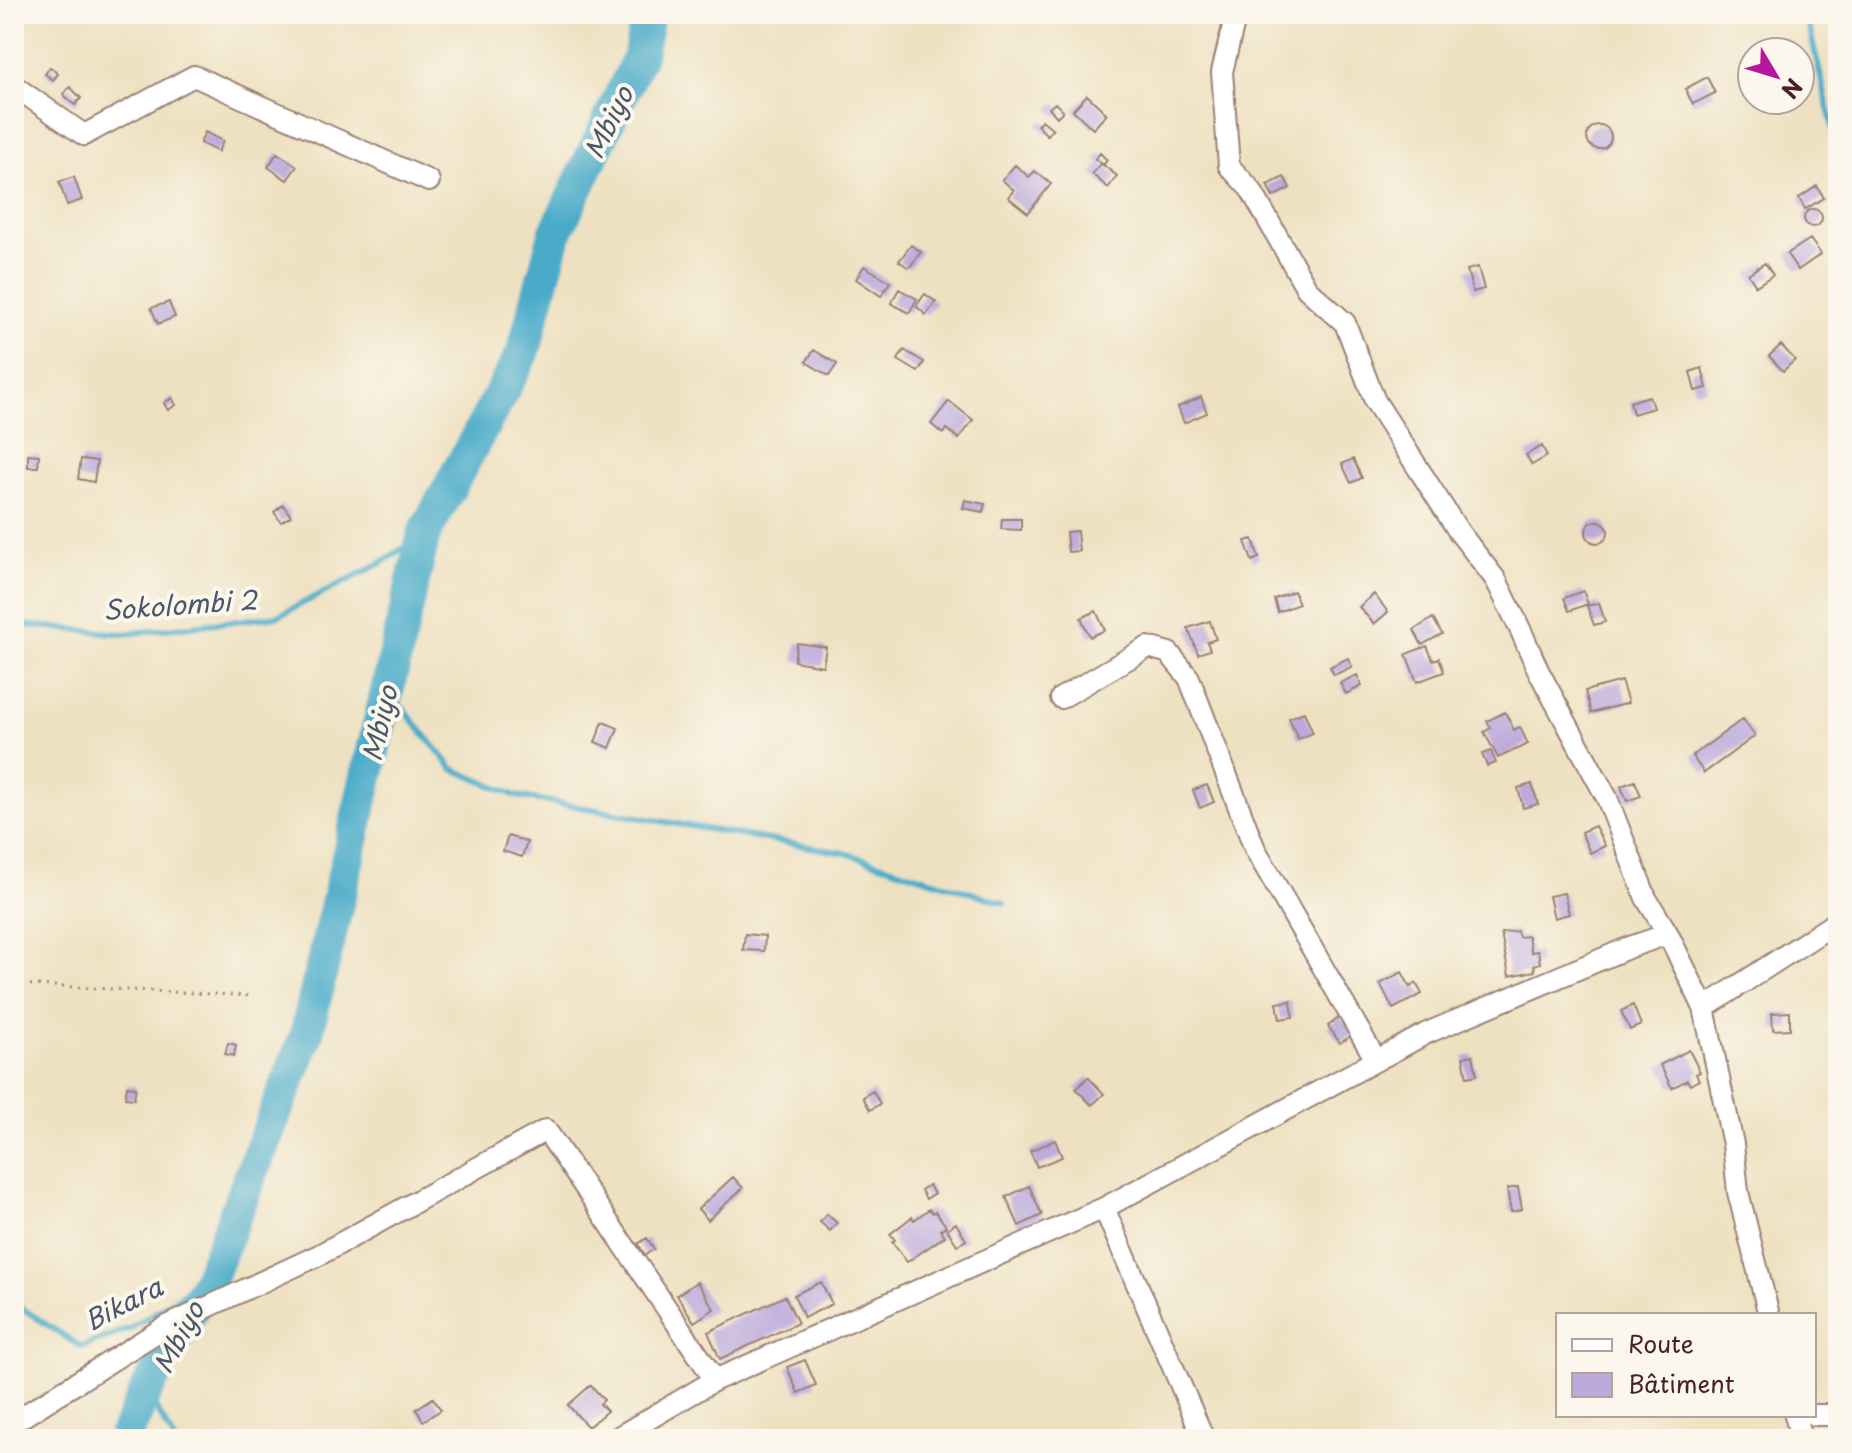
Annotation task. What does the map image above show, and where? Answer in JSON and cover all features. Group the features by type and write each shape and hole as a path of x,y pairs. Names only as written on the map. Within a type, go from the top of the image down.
{"street":[{"path":"1236,14 1222,72 1229,166 1251,190 1307,289 1345,323 1375,401 1459,532 1496,580 1539,672 1607,798 1646,898 1668,934 1704,1008 1733,1144 1738,1192 1768,1313"},
{"path":"14,86 84,135 194,76 429,181"},
{"path":"1061,698 1148,647 1169,653 1189,678 1255,849 1376,1060"},
{"path":"1704,1008 1838,921"},
{"path":"615,1439 715,1380 1104,1208 1427,1033 1630,947 1668,934"},
{"path":"14,1422 165,1327 319,1255 546,1130 715,1380"},
{"path":"1104,1208 1204,1439"},
{"path":"1816,1415 1838,1415"},
{"path":"1796,1417 1801,1439"}],"path":[{"path":"14,984 251,996"}],"building":[{"path":"50,67 58,74 53,80 45,74"},
{"path":"1707,77 1715,93 1693,104 1685,89"},
{"path":"70,87 81,98 75,105 63,94"},
{"path":"1087,95 1107,114 1093,129 1073,110"},
{"path":"1055,103 1063,111 1057,117 1049,108"},
{"path":"1042,120 1053,129 1047,135 1037,125"},
{"path":"1599,125 1608,128 1611,137 1608,146 1599,149 1590,146 1587,137 1590,128"},
{"path":"205,132 223,141 218,152 200,143"},
{"path":"277,153 297,166 287,180 268,167"},
{"path":"1100,153 1107,160 1103,165 1095,159"},
{"path":"1101,163 1117,176 1108,188 1092,174"},
{"path":"1015,165 1029,177 1035,171 1051,184 1028,213 1008,197 1014,190 1002,180"},
{"path":"74,177 82,200 67,205 59,182"},
{"path":"1284,177 1290,188 1273,197 1267,185"},
{"path":"1817,186 1824,198 1805,209 1799,198"},
{"path":"1813,209 1822,218 1813,227 1804,218"},
{"path":"1810,239 1821,254 1798,270 1787,254"},
{"path":"911,245 921,252 909,268 899,261"},
{"path":"1765,263 1773,275 1756,286 1748,274"},
{"path":"864,266 890,282 881,296 856,279"},
{"path":"1478,267 1484,289 1473,292 1467,270"},
{"path":"899,289 917,299 909,313 891,303"},
{"path":"925,294 936,302 926,315 916,306"},
{"path":"169,302 175,317 158,324 151,308"},
{"path":"1781,345 1795,360 1783,371 1769,356"},
{"path":"814,350 837,364 829,376 806,362"},
{"path":"904,350 924,362 918,372 898,360"},
{"path":"1702,368 1707,388 1695,391 1690,372"},
{"path":"1649,396 1653,408 1633,414 1630,402"},
{"path":"1201,397 1207,413 1184,423 1178,407"},
{"path":"172,398 176,405 168,410 164,403"},
{"path":"949,401 973,420 959,439 947,429 943,434 931,424"},
{"path":"1542,446 1547,456 1532,465 1526,455"},
{"path":"28,454 39,455 38,467 28,467"},
{"path":"81,459 97,461 94,482 78,479"},
{"path":"1353,459 1362,478 1351,483 1342,464"},
{"path":"965,500 985,504 983,512 963,508"},
{"path":"283,505 291,516 281,522 274,512"},
{"path":"1002,519 1021,519 1021,530 1001,529"},
{"path":"1597,521 1605,524 1608,532 1605,540 1597,543 1589,540 1586,532 1589,524"},
{"path":"1077,531 1079,551 1068,552 1066,532"},
{"path":"1253,539 1259,558 1252,561 1245,541"},
{"path":"1294,591 1299,604 1278,612 1274,599"},
{"path":"1583,591 1588,604 1569,611 1564,598"},
{"path":"1374,594 1388,612 1374,624 1359,607"},
{"path":"1599,603 1605,622 1594,625 1587,606"},
{"path":"1096,611 1105,630 1090,637 1081,618"},
{"path":"1433,618 1442,634 1422,645 1414,630"},
{"path":"1210,621 1216,639 1207,642 1210,650 1198,654 1188,628"},
{"path":"797,643 826,647 823,666 794,661"},
{"path":"1427,646 1433,660 1439,658 1444,672 1417,682 1406,654"},
{"path":"1348,658 1352,667 1334,675 1330,667"},
{"path":"1357,675 1362,686 1346,694 1340,683"},
{"path":"1621,681 1628,703 1591,713 1585,691"},
{"path":"1304,712 1313,733 1298,739 1289,718"},
{"path":"1505,712 1514,730 1520,727 1528,744 1498,758 1484,732 1491,728 1487,721"},
{"path":"1743,719 1755,736 1704,773 1692,756"},
{"path":"603,722 618,728 610,748 595,742"},
{"path":"1491,751 1496,763 1487,766 1482,754"},
{"path":"1635,781 1641,796 1627,801 1621,786"},
{"path":"1532,784 1538,804 1523,808 1518,788"},
{"path":"1207,785 1214,802 1200,808 1193,790"},
{"path":"1595,826 1605,846 1590,853 1581,832"},
{"path":"508,836 527,842 522,857 503,851"},
{"path":"1564,893 1569,914 1554,918 1549,896"},
{"path":"1517,931 1519,937 1528,936 1531,952 1538,951 1540,963 1534,965 1535,971 1509,976 1501,933"},
{"path":"745,934 765,936 764,951 743,950"},
{"path":"1402,972 1410,987 1416,983 1422,994 1393,1009 1380,984"},
{"path":"1291,1001 1293,1017 1280,1019 1277,1003"},
{"path":"1633,1005 1641,1025 1630,1030 1621,1011"},
{"path":"1790,1012 1790,1029 1773,1030 1772,1013"},
{"path":"1341,1016 1354,1034 1340,1043 1328,1026"},
{"path":"228,1043 236,1045 234,1056 225,1054"},
{"path":"1689,1050 1700,1072 1696,1074 1699,1080 1690,1085 1687,1080 1672,1088 1660,1065"},
{"path":"1473,1055 1477,1075 1467,1077 1463,1057"},
{"path":"1088,1077 1104,1094 1092,1105 1076,1089"},
{"path":"127,1086 136,1087 134,1099 125,1098"},
{"path":"873,1091 880,1104 870,1110 863,1097"},
{"path":"1055,1140 1062,1157 1037,1167 1030,1151"},
{"path":"733,1177 743,1188 708,1220 698,1209"},
{"path":"929,1185 934,1194 926,1199 921,1190"},
{"path":"1029,1186 1042,1215 1019,1226 1006,1197"},
{"path":"1518,1187 1522,1209 1511,1212 1507,1189"},
{"path":"929,1209 933,1213 935,1211 946,1226 940,1230 945,1236 907,1262 892,1242 895,1240 890,1234 912,1217 914,1220"},
{"path":"827,1214 837,1223 830,1231 820,1222"},
{"path":"956,1223 966,1240 957,1245 947,1229"},
{"path":"647,1238 654,1249 645,1255 638,1244"},
{"path":"697,1282 714,1309 694,1322 677,1295"},
{"path":"821,1282 832,1304 804,1318 794,1295"},
{"path":"785,1296 798,1323 720,1359 708,1332"},
{"path":"805,1360 816,1385 798,1393 787,1367"},
{"path":"591,1385 604,1400 600,1404 607,1411 588,1427 568,1405"},
{"path":"433,1398 441,1410 423,1421 416,1409"}],"waterway":[{"name":"Mbiyo","path":"124,1439 146,1391 210,1277 306,1036 424,534 523,353 555,234 640,55 648,14"},
{"path":"1806,14 1838,150"},
{"name":"Sokolombi 2","path":"14,624 123,634 278,616 381,563 424,534"},
{"path":"387,689 453,769 516,796 845,853 1004,903"},
{"name":"Bikara","path":"14,1303 81,1347 131,1328 210,1277"},
{"path":"146,1391 174,1439"}]}
